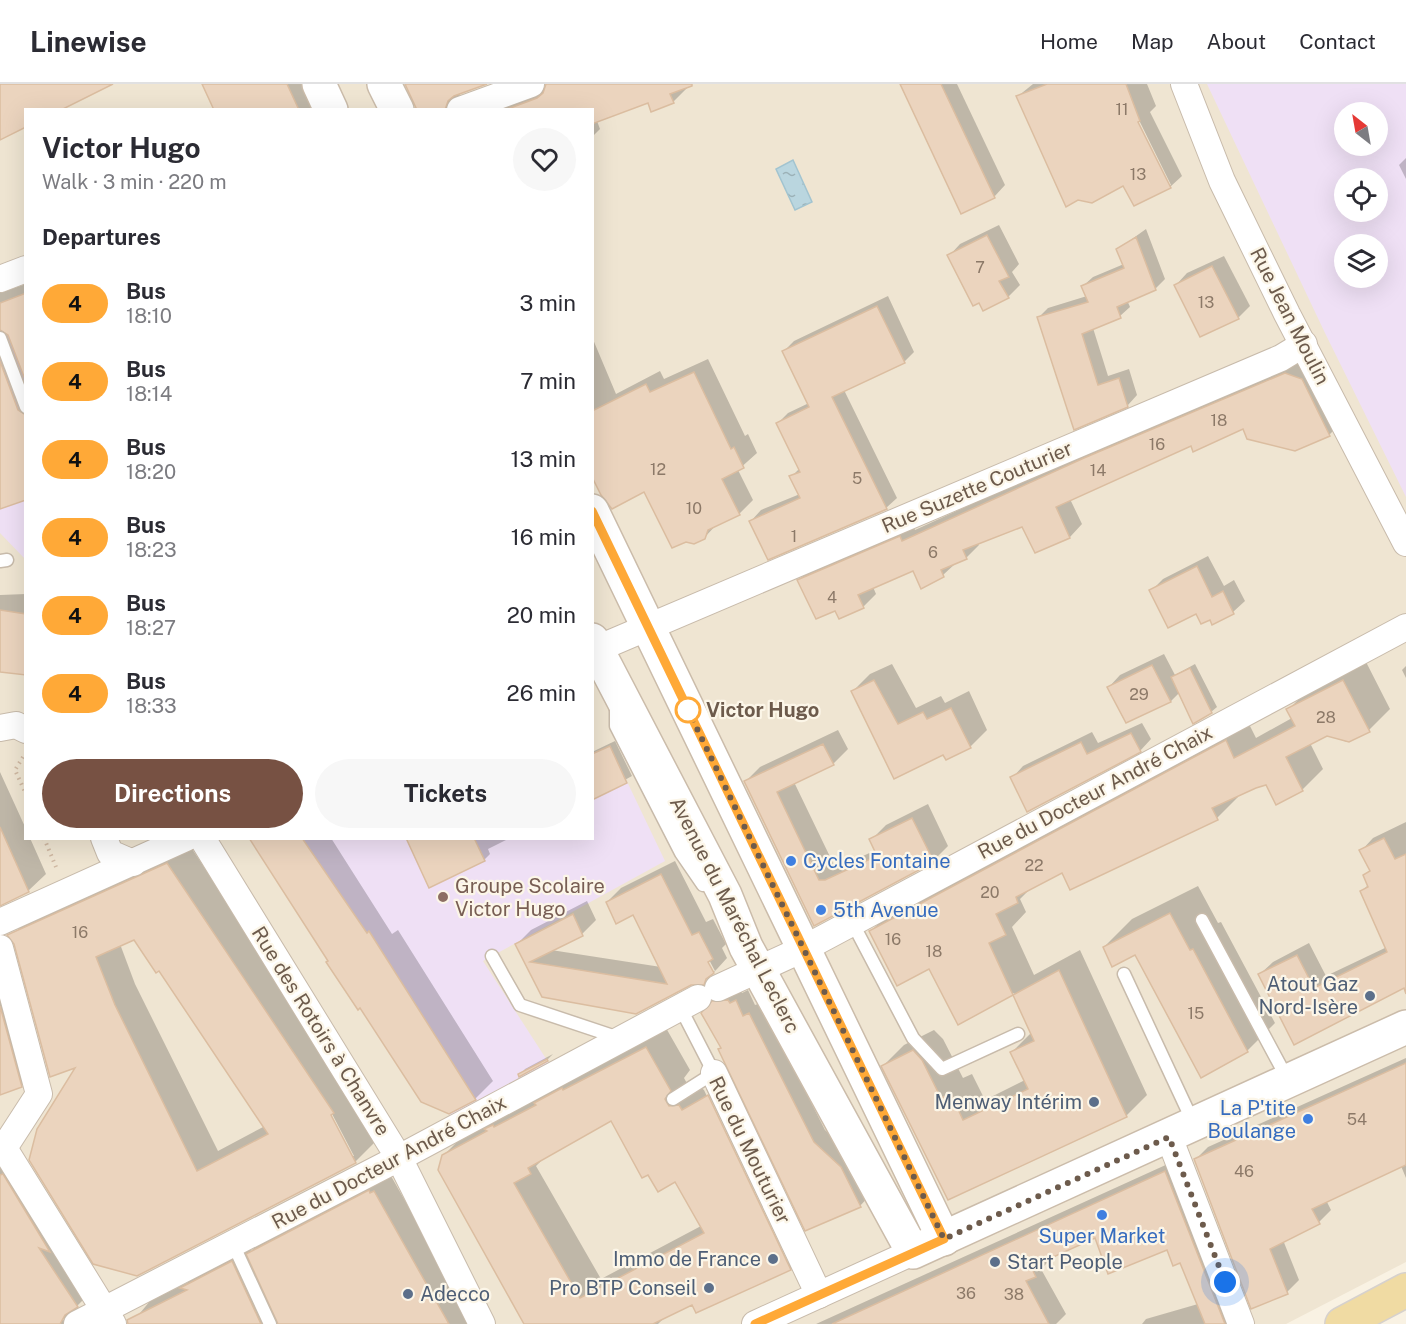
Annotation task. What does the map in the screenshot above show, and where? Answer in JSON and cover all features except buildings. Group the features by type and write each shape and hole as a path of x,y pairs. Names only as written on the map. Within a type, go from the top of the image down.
{"main road":[{"path":"1342,1324 1406,1290"}],"street":[{"path":"319,84 330,108"},
{"path":"384,84 396,108"},
{"path":"465,108 531,84"},
{"name":"Rue Jean Moulin","path":"1184,84 1222,181 1406,543"},
{"path":"0,279 24,270"},
{"name":"Rue Suzette Couturier","path":"594,646 649,626 1281,358 1304,344"},
{"path":"594,515 944,1239"},
{"name":"Rue du Docteur André Chaix","path":"77,1324 109,1317 233,1244 699,998 753,958 803,949 1406,627"},
{"name":"Avenue du Maréchal Leclerc","path":"594,646 616,681 725,896 753,958 913,1252"},
{"path":"0,728 16,725 24,729"},
{"path":"105,840 110,853 133,863"},
{"path":"0,922 182,840"},
{"name":"Rue des Rotoirs à Chanvre","path":"203,840 399,1158 482,1324"},
{"path":"0,948 39,1094 2,1148 109,1317"},
{"path":"755,1324 1406,1027"},
{"name":"Rue du Mouturier","path":"714,1074 819,1294"},
{"path":"1182,1131 1240,1324"}],"lane":[{"path":"0,338 24,402"},
{"path":"1202,920 1289,1081"},
{"path":"852,922 913,1038 942,1070 1018,1034"},
{"path":"492,956 520,1005 620,1039"},
{"path":"1124,974 1182,1131"},
{"name":"Rue du Mouturier","path":"699,998 714,1074"},
{"path":"673,1099 714,1074"},
{"path":"233,1244 270,1324"}],"path":[{"path":"24,756 15,770 24,790"}],"shaded area":[{"path":"0,84 1406,84 1406,1262 1286,1324 0,1324"},
{"path":"1207,84 1406,84 1406,497 1325,333"},
{"path":"24,293 24,558 0,533 0,303"},
{"name":"Groupe Scolaire Victor Hugo","path":"610,746 665,861 483,961 552,1068 458,1118 421,1102 250,840 594,840 594,754"}],"water":[{"path":"793,160 812,202 795,210 776,169"}],"bus line":[{"name":"4","path":"594,515 944,1239 755,1324"}],"place":[{"name":"Victor Hugo","path":"688,710"},
{"name":"Cycles Fontaine","path":"791,861"},
{"name":"Groupe Scolaire Victor Hugo","path":"443,897"},
{"name":"5th Avenue","path":"821,910"},
{"name":"Atout Gaz Nord-Isère","path":"1370,996"},
{"name":"Menway Intérim","path":"1094,1102"},
{"name":"La P'tite Boulange","path":"1308,1119"},
{"name":"Super Market","path":"1102,1215"},
{"name":"Immo de France","path":"773,1259"},
{"name":"Start People","path":"995,1262"},
{"name":"Pro BTP Conseil","path":"709,1288"},
{"name":"Adecco","path":"408,1294"}],"route":[{"path":"688,710 944,1239 1169,1137 1225,1282"}]}
